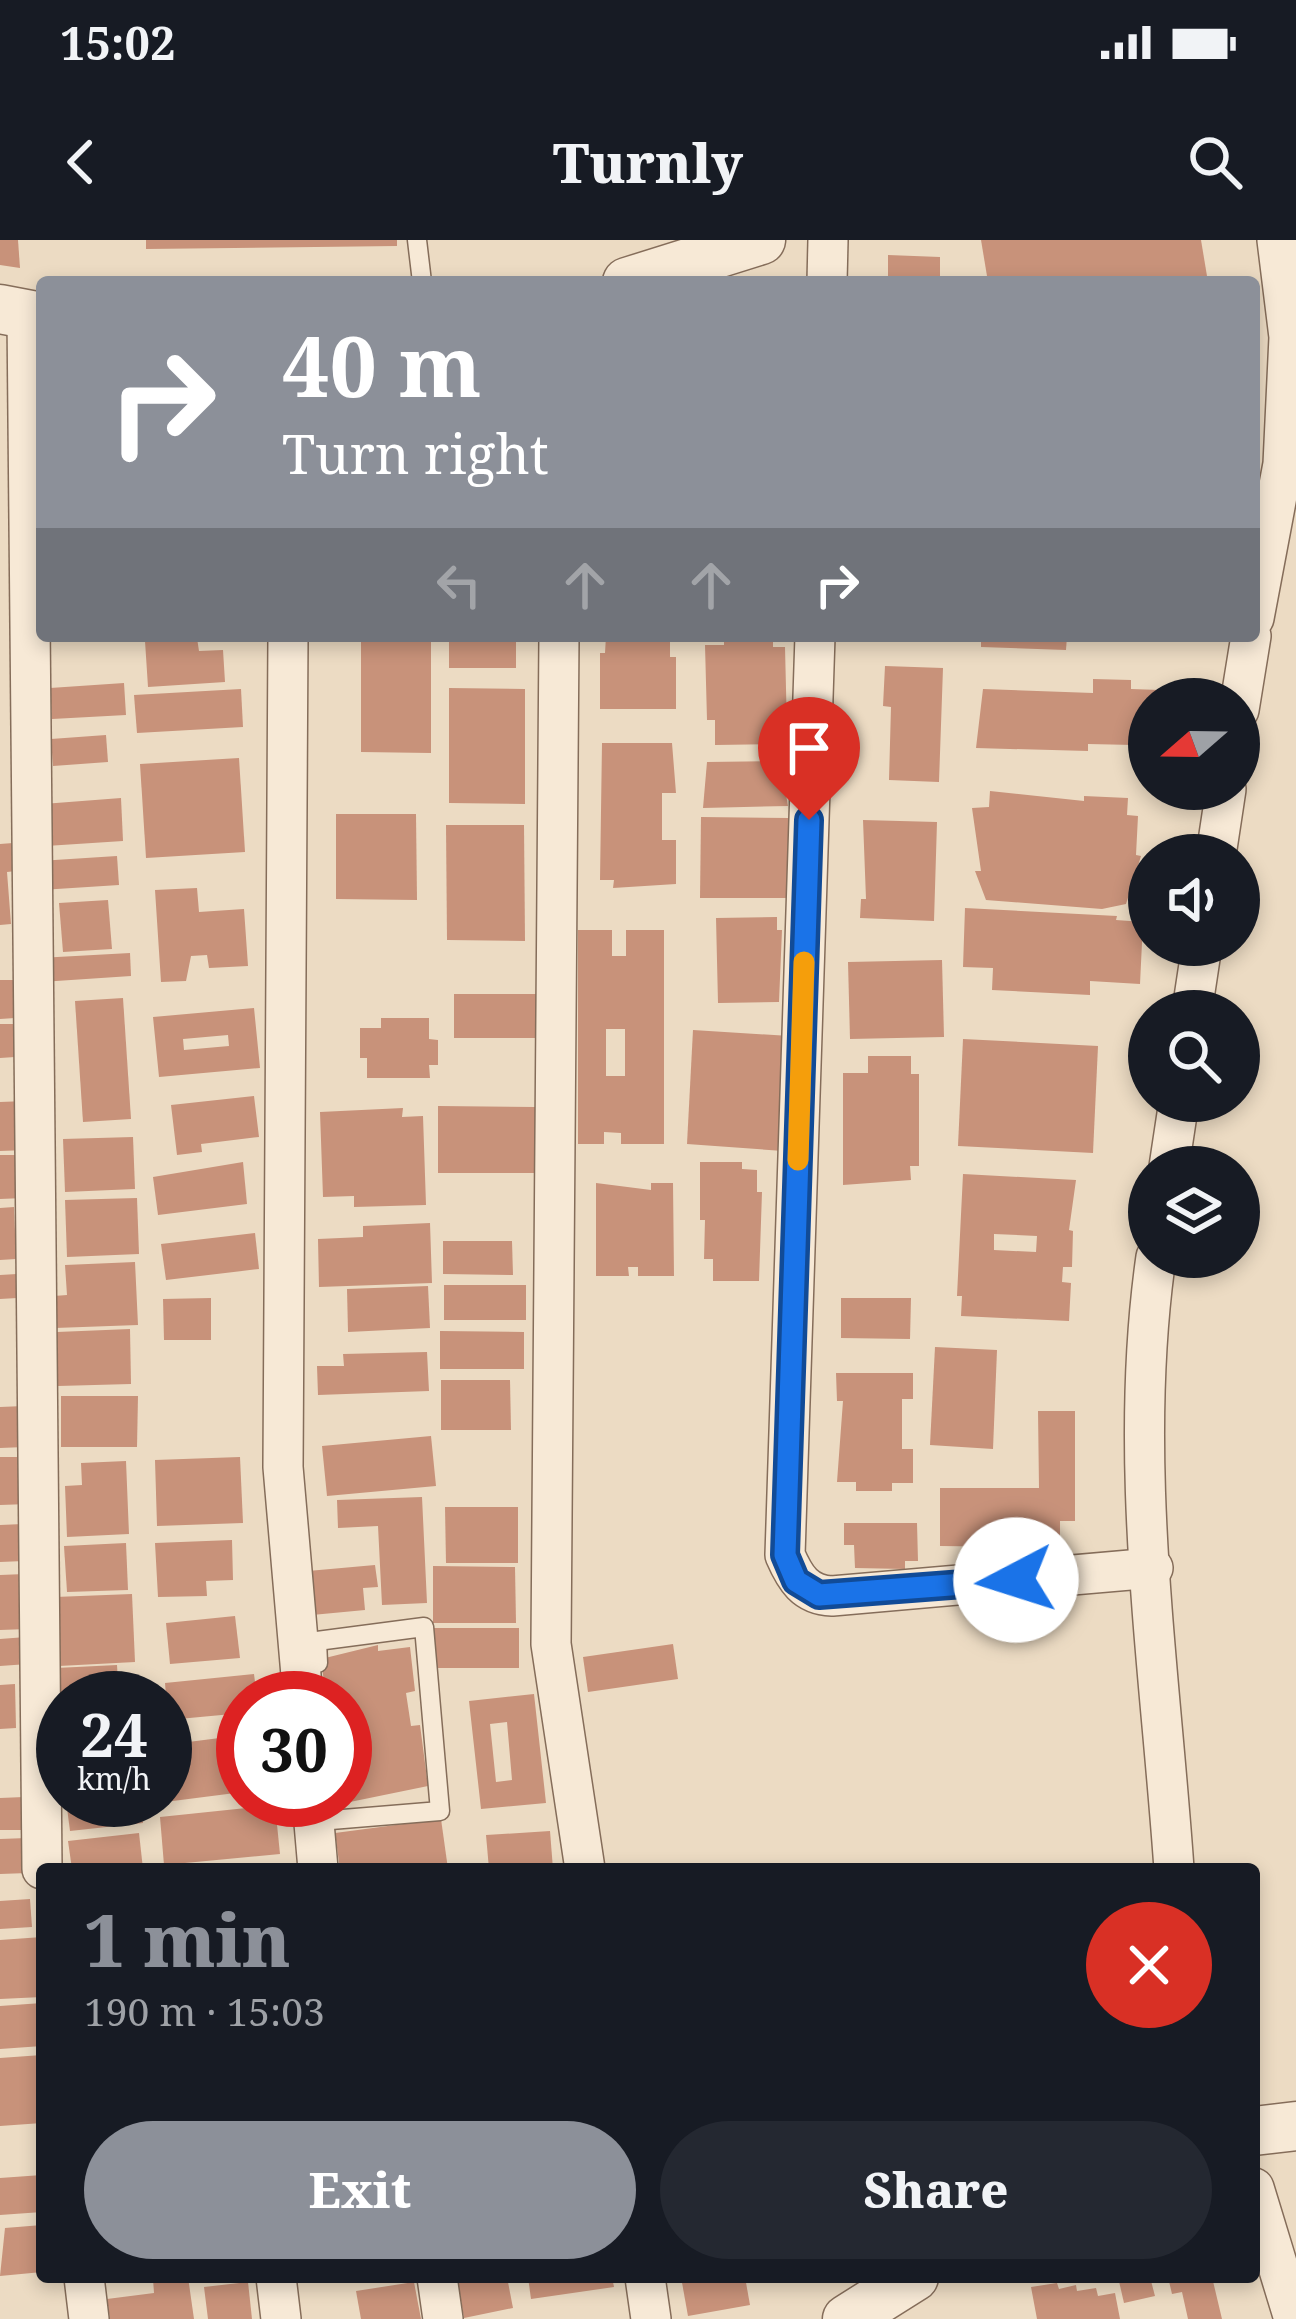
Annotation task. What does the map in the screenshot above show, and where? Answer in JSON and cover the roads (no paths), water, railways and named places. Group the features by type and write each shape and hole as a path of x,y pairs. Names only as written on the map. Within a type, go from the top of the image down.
{"street":[{"path":"646,276 760,240"},
{"path":"827,276 828,240"},
{"path":"1260,586 1283,464 1289,337 1277,240"},
{"path":"23,313 42,1863"},
{"path":"288,642 283,1467 301,1671"},
{"path":"559,642 551,1643 584,1863"},
{"path":"815,642 785,1555 796,1581 819,1595 1153,1568"},
{"path":"1244,678 1250,642"},
{"path":"1153,1278 1143,1455 1174,1863"},
{"path":"314,1827 317,1863"},
{"path":"1260,2130 1296,2126"},
{"path":"1260,2208 1294,2319"},
{"path":"85,2283 89,2319"},
{"path":"277,2283 280,2319"},
{"path":"438,2283 443,2319"},
{"path":"646,2283 651,2319"},
{"path":"847,2319 902,2295"}],"lane":[{"path":"417,240 421,276"},
{"path":"319,1671 316,1641 424,1627 440,1811 372,1817"}]}
